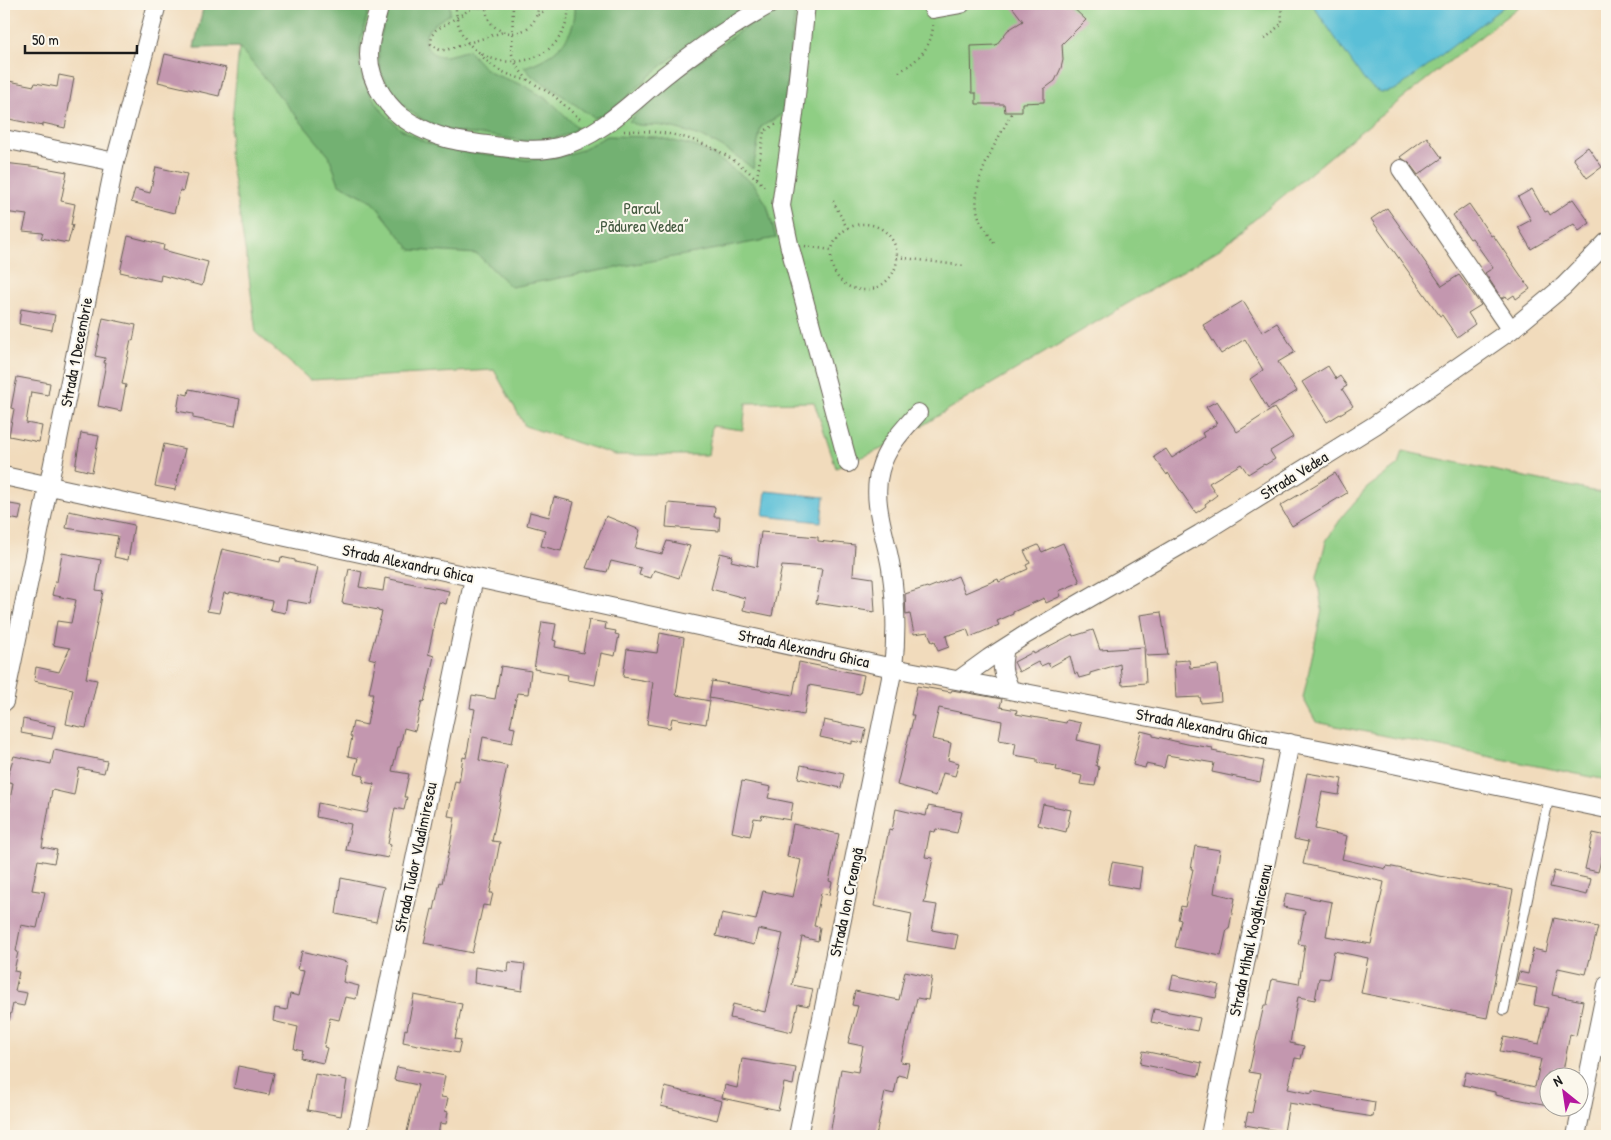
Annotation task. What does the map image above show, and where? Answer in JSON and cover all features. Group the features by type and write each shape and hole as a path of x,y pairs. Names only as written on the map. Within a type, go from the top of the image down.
{"street":[{"name":"Strada 1 Decembrie","path":"4,702 115,162 157,4"},
{"path":"380,4 370,40 369,57 372,73 379,90 390,106 406,120 430,134 449,140 526,150 556,147 577,141 599,129 624,111 706,43 735,23 770,4"},
{"path":"806,4 794,114 781,206 789,244 848,463"},
{"path":"932,11 961,4"},
{"path":"4,138 115,162"},
{"path":"1401,169 1511,330"},
{"name":"Strada Vedea","path":"960,679 1005,648 1200,534 1343,445 1470,360 1511,330 1564,286 1607,242"},
{"name":"Strada Ion Creangă","path":"798,1136 894,668 897,639 896,606 877,485 883,461 890,446 918,413"},
{"name":"Strada Alexandru Ghica","path":"4,476 894,668 1290,743 1607,809"},
{"name":"Strada Tudor Vladimirescu","path":"357,1136 474,578"},
{"path":"1005,648 1002,663 1004,676 1010,689"},
{"name":"Strada Mihail Kogălniceanu","path":"1210,1136 1290,743"},
{"path":"1576,1136 1607,985"}],"lane":[{"path":"1504,1010 1548,797"}],"path":[{"path":"456,4 461,30 470,44 496,70 528,80 552,96 583,122 599,129 619,132 657,131 687,138 716,150 757,178 781,206"},
{"path":"479,4 432,35 431,44 440,50 446,50 470,44 503,32"},
{"path":"486,4 489,21 495,28 503,32 512,33 529,27 537,16 554,4"},
{"path":"513,4 512,54 514,62 528,80"},
{"path":"537,16 538,4"},
{"path":"478,51 494,60 514,62 534,58 553,45 565,26 569,4"},
{"path":"1265,39 1282,23 1281,4"},
{"path":"899,72 912,64 927,49 932,34 932,11"},
{"path":"994,244 979,217 976,198 984,168 1012,112"},
{"path":"757,178 764,131 794,114"},
{"path":"833,201 848,228"},
{"path":"860,224 869,224 886,232 892,239 896,247 897,258 893,274 884,284 872,290 858,290 846,285 836,276 831,263 831,250 837,237 848,228 860,224"},
{"path":"789,244 831,250"},
{"path":"897,258 965,266"}],"green space":[{"name":"Parcul „Pădurea Vedea”","path":"204,4 1522,4 1355,136 1218,250 891,445 836,468 814,402 746,403 743,430 712,426 708,455 615,455 525,426 494,370 310,380 256,333 247,261 229,153 239,47 194,48"},
{"path":"204,4 370,4 361,39 359,57 362,75 371,95 383,112 399,128 425,142 447,149 527,160 559,157 581,150 607,136 656,137 694,146 713,155 754,184 767,205 776,238 511,287 477,254 411,250 372,201 339,184 329,156 239,47 194,48"},
{"path":"390,4 450,4 450,14 438,21 428,31 426,36 426,45 431,52 435,55 445,56 468,50 482,66 493,74 525,86 550,101 578,128 554,138 527,141 447,130 433,125 416,115 401,103 389,88 379,63 379,46"},
{"path":"575,4 750,4 702,34 658,69 620,103 594,118 533,77 524,67 545,58 562,45 572,27 575,16"},
{"path":"793,8 795,13 784,113 761,127 753,169 732,153 699,136 659,125 636,124 629,121 669,85 712,51 740,31 780,9"},
{"path":"1402,451 1607,494 1607,780 1316,722 1303,698 1322,610 1317,577 1326,541 1344,514 1367,488 1398,465"}],"water":[{"path":"1312,4 1507,4 1400,87 1389,92 1380,92 1364,80"},
{"path":"766,491 824,497 821,522 763,516"}],"building":[{"path":"1010,4 1069,4 1086,20 1062,44 1063,60 1061,68 1055,81 1044,89 1044,102 1022,103 1022,112 1005,112 1004,104 976,104 976,93 972,93 971,46 996,45 1008,30 1023,21"},
{"path":"165,54 226,68 219,96 158,82"},
{"path":"59,75 74,78 65,128 43,123 43,126 4,118 4,80 34,86 35,83 57,87"},
{"path":"1427,137 1442,158 1418,175 1409,163 1400,157"},
{"path":"1588,147 1602,167 1587,178 1573,158"},
{"path":"4,163 67,172 61,201 75,204 71,225 73,225 68,243 41,238 43,233 23,231 27,215 4,212"},
{"path":"156,167 187,174 183,191 180,190 174,213 131,202 135,189 150,193"},
{"path":"1532,189 1545,212 1548,211 1550,215 1573,199 1590,223 1579,231 1574,224 1531,249 1518,227 1531,220 1518,197"},
{"path":"1469,204 1530,289 1516,299 1514,295 1508,299 1506,296 1502,299 1485,273 1493,268 1453,215"},
{"path":"1387,208 1442,286 1459,275 1481,305 1468,313 1475,324 1457,337 1371,219"},
{"path":"128,236 164,245 163,250 208,262 202,286 161,275 160,281 120,272"},
{"path":"1243,301 1262,332 1277,323 1295,352 1278,362 1297,391 1268,409 1250,379 1263,370 1245,339 1221,354 1203,325"},
{"path":"21,309 55,315 52,330 19,324"},
{"path":"103,318 136,325 122,384 126,385 121,411 98,406 106,363 104,363 105,358 95,356"},
{"path":"1328,366 1336,379 1340,376 1347,386 1342,389 1353,406 1327,422 1302,382"},
{"path":"17,377 50,383 48,395 31,392 26,423 42,426 39,442 9,436 14,409 11,408"},
{"path":"189,389 240,399 235,426 193,418 193,414 177,411 180,393 188,395"},
{"path":"1217,401 1237,432 1274,408 1293,437 1270,451 1275,459 1265,465 1248,474 1241,464 1209,483 1217,495 1196,513 1168,473 1167,475 1154,457 1166,449 1172,458 1204,437 1202,433 1217,424 1206,407"},
{"path":"81,433 99,436 92,472 75,468"},
{"path":"164,444 185,449 175,490 155,486"},
{"path":"1335,473 1347,493 1292,526 1280,506"},
{"path":"554,497 574,502 561,551 541,546 545,530 527,525 530,512 549,517"},
{"path":"4,503 22,506 19,520 4,517"},
{"path":"668,503 715,507 714,517 720,517 719,531 666,527"},
{"path":"69,511 134,525 128,560 114,557 118,536 66,528"},
{"path":"606,516 640,530 635,548 662,554 667,541 690,546 679,578 654,570 651,578 639,575 641,568 611,561 607,572 586,568"},
{"path":"761,532 818,537 818,541 855,545 853,575 873,578 875,612 816,603 822,569 782,566 772,616 743,610 745,598 711,589 720,553 733,556 731,561 757,567"},
{"path":"1063,543 1080,582 1059,591 1061,596 1046,603 1044,598 997,621 999,625 970,637 967,629 946,636 949,647 938,651 935,641 932,642 928,632 914,634 910,614 906,615 905,594 928,588 958,576 965,593 998,579 999,582 1028,569 1026,565 1030,563 1024,551 1038,545 1042,552"},
{"path":"222,549 280,562 281,557 318,567 310,604 287,600 285,613 270,610 272,601 230,592 229,594 224,593 219,613 207,611"},
{"path":"62,553 101,560 96,590 103,591 86,678 97,680 86,728 66,724 73,689 34,681 36,667 59,672 70,648 53,645 57,621 71,623 76,600 52,595 55,582 57,582"},
{"path":"349,569 362,572 359,587 383,591 385,578 449,591 446,604 439,602 433,626 428,654 434,656 424,702 422,701 415,731 404,728 392,771 409,774 404,797 407,797 404,810 395,808 388,844 391,845 388,858 346,850 351,824 316,817 318,803 367,813 374,784 363,782 364,776 354,774 358,758 348,756 353,722 367,725 373,693 369,693 376,660 369,658 382,612 342,603"},
{"path":"1161,612 1168,655 1147,656 1140,615"},
{"path":"589,620 606,623 605,629 616,631 615,634 619,635 615,656 601,653 595,685 567,680 568,675 534,669 542,622 556,624 553,640 556,641 555,647 583,653"},
{"path":"1093,630 1100,650 1144,647 1146,683 1122,685 1120,664 1079,678 1077,673 1075,674 1070,656 1050,667 1048,663 1041,666 1038,662 1019,672 1014,662 1073,634 1074,636"},
{"path":"660,633 684,638 676,695 710,701 706,724 672,718 670,728 647,724 653,682 623,677 627,649 657,653"},
{"path":"1189,660 1190,668 1218,665 1221,701 1201,703 1200,697 1176,698 1174,661"},
{"path":"799,662 864,675 860,694 809,685 804,715 709,698 712,681 793,695"},
{"path":"501,666 531,671 528,694 517,693 510,727 515,728 512,743 483,737 479,760 507,766 492,841 500,842 490,893 493,893 490,906 483,905 472,953 424,943 440,882 442,883 450,846 455,817 448,816 455,781 459,782 463,757 466,758 475,709 470,708 472,695 495,699"},
{"path":"917,686 1002,699 1000,707 1017,710 1016,714 1066,723 1067,720 1081,723 1077,740 1100,745 1096,766 1099,767 1095,786 1080,784 1082,776 1056,770 1057,766 1037,763 1037,759 1014,755 1016,743 999,740 1002,721 939,708 932,739 951,743 948,760 959,763 955,776 943,773 936,796 897,785 914,715 911,715"},
{"path":"23,719 55,726 52,739 21,733"},
{"path":"824,720 866,729 863,743 852,741 852,744 820,737"},
{"path":"1141,731 1153,734 1153,736 1213,748 1212,751 1264,761 1260,782 1212,772 1214,763 1167,755 1164,768 1146,764 1145,768 1133,765"},
{"path":"54,750 107,761 104,773 79,768 74,795 52,790 42,847 57,850 54,863 38,860 32,890 45,892 37,928 21,925 14,971 19,972 15,991 27,993 24,1006 13,1004 9,1021 4,1020 4,834 13,783 6,781 14,756 51,764"},
{"path":"801,765 844,774 841,788 798,778"},
{"path":"1307,773 1342,779 1339,795 1322,792 1315,829 1347,836 1342,859 1386,869 1387,866 1513,890 1487,1018 1361,993 1368,958 1334,951 1329,979 1319,978 1315,1000 1298,997 1290,1043 1304,1046 1301,1059 1295,1058 1288,1089 1312,1094 1312,1091 1375,1102 1373,1117 1289,1103 1284,1132 1245,1125 1248,1112 1252,1113 1260,1074 1249,1072 1264,1005 1267,1005 1272,979 1299,984 1305,945 1298,944 1305,911 1283,907 1286,893 1332,902 1326,936 1371,944 1384,882 1303,864 1308,842 1294,839"},
{"path":"742,781 771,787 768,798 793,803 790,820 762,815 761,819 754,818 750,836 732,832"},
{"path":"1043,804 1071,810 1066,832 1038,825"},
{"path":"928,806 962,812 957,833 936,829 935,832 930,831 925,857 933,858 924,903 937,905 932,930 958,935 955,949 907,941 912,914 874,906 889,829 892,830 896,809 926,816"},
{"path":"793,824 839,834 829,881 832,882 829,895 821,893 814,926 820,927 818,941 802,937 792,985 813,989 809,1006 798,1004 792,1032 730,1018 733,1004 765,1012 783,934 758,929 754,945 716,936 722,913 756,920 763,891 793,897 801,860 787,857"},
{"path":"1593,833 1607,836 1598,872 1585,869"},
{"path":"1195,846 1220,850 1214,893 1235,898 1221,956 1175,947 1181,920 1178,919 1181,906 1185,907 1193,869 1191,869"},
{"path":"1112,862 1142,867 1139,889 1108,884"},
{"path":"1554,871 1591,879 1587,895 1550,887"},
{"path":"341,878 384,887 376,922 336,914"},
{"path":"1554,918 1598,927 1586,974 1558,968 1552,995 1583,1001 1576,1036 1570,1034 1564,1068 1539,1068 1541,1059 1500,1051 1504,1037 1539,1044 1548,1008 1534,1005 1537,988 1516,984 1519,972 1528,974 1533,949 1546,952"},
{"path":"302,951 347,962 343,982 359,986 356,999 345,997 339,1020 330,1018 324,1047 327,1048 323,1063 300,1058 302,1051 294,1049 298,1027 273,1021 275,1008 287,1010 290,994 299,996 305,970 298,969"},
{"path":"509,962 525,964 522,991 474,983 475,967 508,972"},
{"path":"905,971 932,977 928,1000 917,998 909,1033 907,1033 900,1062 909,1063 906,1077 898,1075 894,1094 885,1092 876,1136 830,1135 841,1069 858,1072 863,1046 848,1043 858,1006 852,1005 855,991 899,1000"},
{"path":"1173,975 1219,985 1216,998 1170,989"},
{"path":"414,995 462,1004 455,1039 461,1040 458,1053 403,1042"},
{"path":"1154,1009 1200,1018 1197,1031 1151,1022"},
{"path":"1143,1051 1202,1063 1199,1076 1140,1064"},
{"path":"742,1059 796,1068 793,1085 784,1083 778,1110 722,1098 725,1085 737,1088"},
{"path":"238,1066 274,1073 269,1095 234,1088"},
{"path":"397,1067 445,1076 441,1097 448,1098 445,1111 448,1112 446,1124 440,1123 438,1136 406,1136 418,1085 394,1080"},
{"path":"1466,1072 1535,1087 1538,1073 1538,1103 1495,1095 1495,1092 1463,1085"},
{"path":"315,1074 347,1080 341,1116 308,1110"},
{"path":"665,1087 722,1101 717,1120 661,1106"}]}
